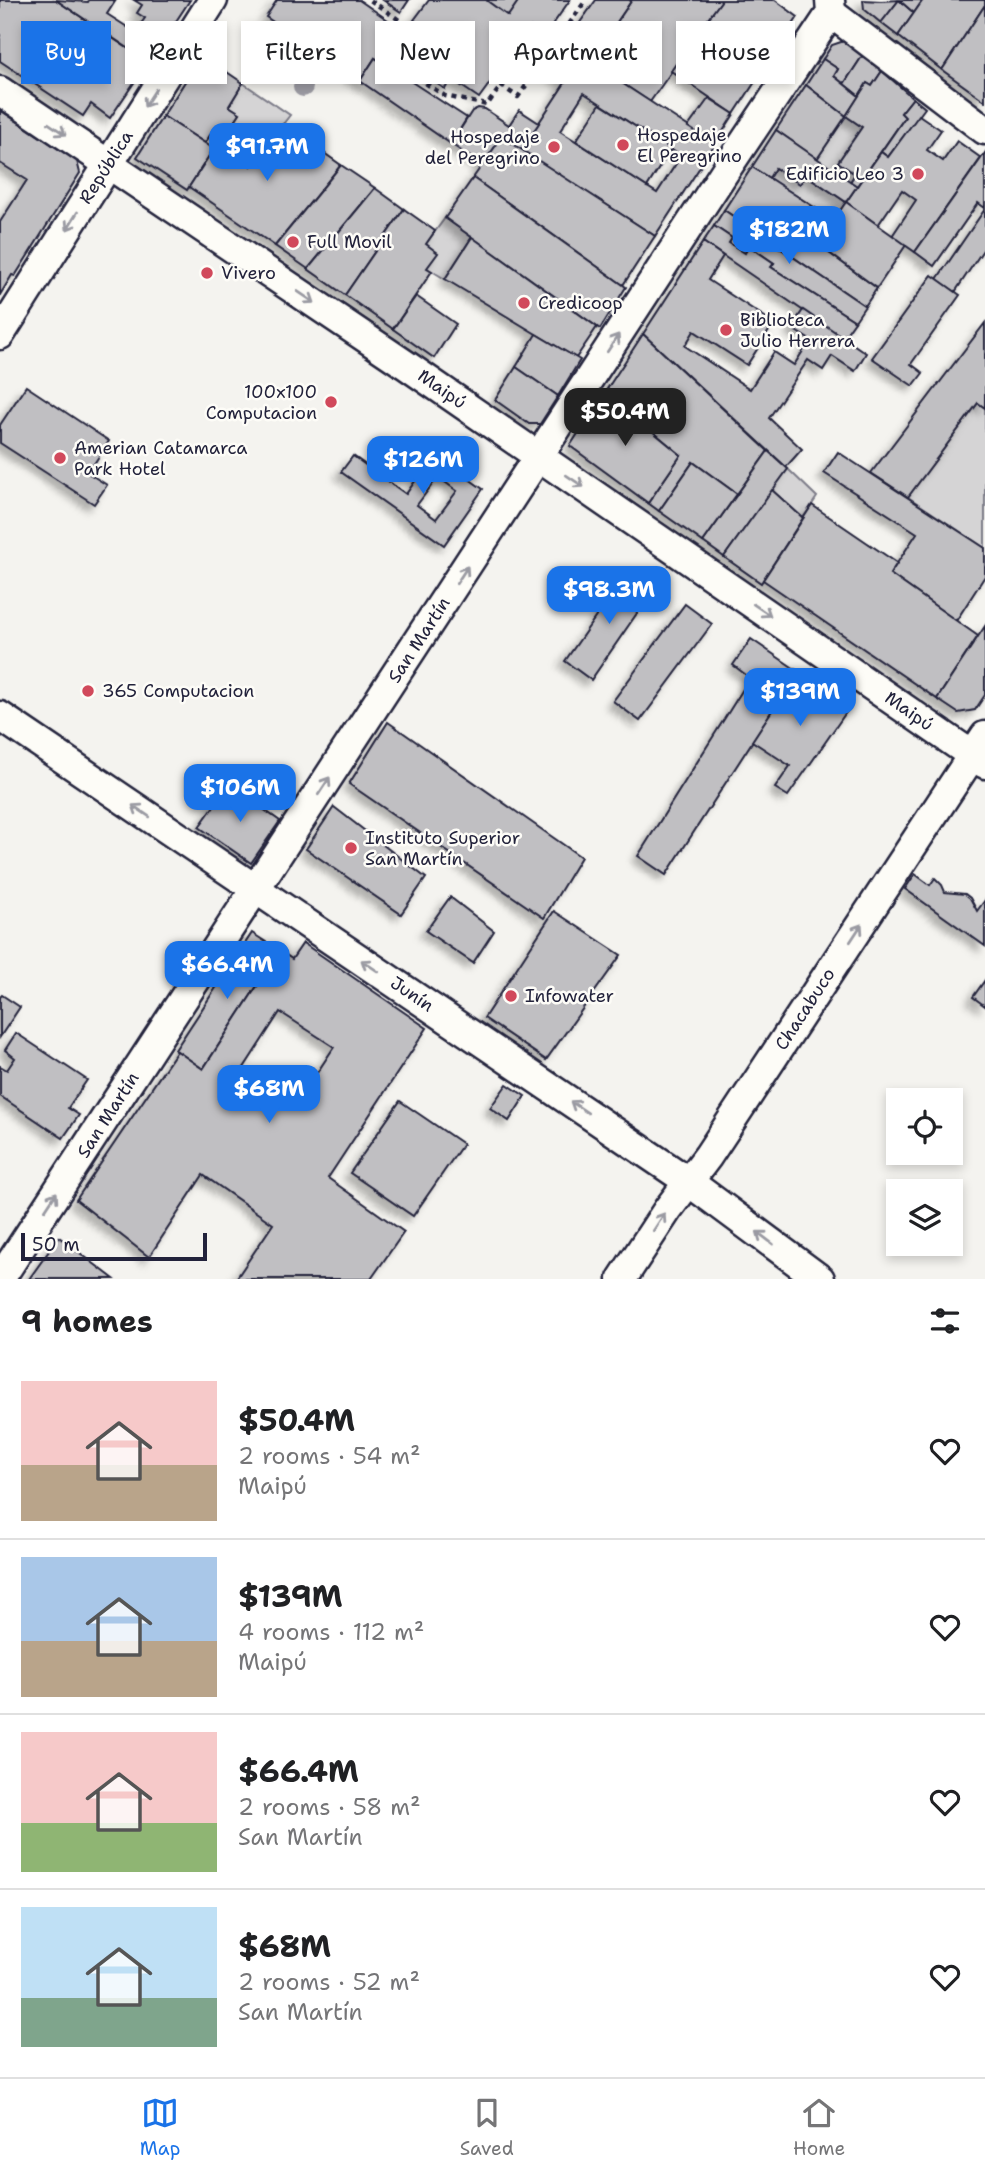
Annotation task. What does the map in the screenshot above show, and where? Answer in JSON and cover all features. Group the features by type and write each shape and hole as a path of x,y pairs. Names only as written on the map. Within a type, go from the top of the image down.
{"street":[{"name":"República","path":"0,335 214,0"},
{"path":"831,7 985,130"},
{"name":"San Martín","path":"0,1279 831,7"},
{"name":"Maipú","path":"0,91 981,751"},
{"name":"Junín","path":"0,716 689,1182 820,1279"},
{"name":"Chacabuco","path":"622,1279 981,751"}],"path":[{"path":"370,0 424,37 403,68 445,96 487,106 501,86"},
{"path":"571,21 586,0"},
{"path":"498,84 518,97 527,84"}],"shaded area":[{"path":"244,84 290,115 251,166 218,142 214,149 205,143 214,129 225,136 240,113 229,106"},
{"path":"846,116 862,127 838,162 855,174 850,182 817,159"},
{"path":"775,168 800,184 806,175 846,202 834,220 769,178"},
{"path":"445,218 472,237 445,279 427,268 426,244"},
{"path":"978,403 985,408 985,548 908,497"},
{"path":"788,469 817,497 803,518 772,490"}],"building":[{"path":"0,0 56,0 87,21 21,21 21,75 0,61"},
{"path":"56,0 116,0 107,14 125,26 125,46 111,37 111,21 88,21"},
{"path":"134,0 190,0 176,21 143,21 145,18 137,13 142,5"},
{"path":"277,0 359,0 389,21 375,21 375,58 361,79 361,21 272,21 266,17"},
{"path":"383,0 409,0 401,12"},
{"path":"429,0 570,0 555,21 489,21 489,84 479,98 458,84 475,84 475,21 414,20"},
{"path":"486,0 519,0 508,16"},
{"path":"596,0 632,0 618,21 581,21"},
{"path":"632,0 722,0 707,21 676,21 676,65 650,102 623,84 662,84 662,21 618,21"},
{"path":"722,0 775,0 798,17 795,22 707,21"},
{"path":"863,0 899,0 881,23 864,9"},
{"path":"899,0 914,13 898,36 881,23"},
{"path":"899,0 923,0 914,13"},
{"path":"923,0 985,0 985,5 942,70 898,36"},
{"path":"985,5 985,101 942,70"},
{"path":"111,37 125,46 125,84 133,84 110,118 91,104 83,116 35,84 111,84"},
{"path":"847,40 863,55 844,84 834,76 838,69 823,59 832,45"},
{"path":"863,55 882,71 872,86 867,83 859,96 844,84"},
{"path":"375,58 375,84 415,84 467,118 451,144 361,79"},
{"path":"823,59 838,69 834,76 859,96 846,116 806,85"},
{"path":"882,71 913,98 901,113 905,117 857,186 850,182 855,174 838,162 862,127 846,116 867,83 872,86"},
{"path":"227,72 242,84 229,106 240,113 225,136 214,129 205,143 163,116 183,84 227,84"},
{"name":"Hospedaje del Peregrino","path":"564,84 623,84 715,144 655,236 521,150","holes":["584,93 681,156 657,193 560,131"]},
{"path":"690,84 754,84 734,114"},
{"path":"806,85 846,116 817,159 776,130"},
{"path":"709,98 734,114 715,144 688,127"},
{"path":"913,98 925,108 888,157 881,152 905,117 901,113"},
{"path":"600,104 671,149 647,187 576,141"},
{"path":"485,109 509,125 519,110 539,123 521,150 502,137 482,165 451,144 472,111"},
{"path":"0,110 77,161 80,173 15,276 12,275 0,295 0,222 27,180 0,163"},
{"name":"Edificio Leo 3","path":"919,115 941,130 927,150 943,161 957,141 981,158 915,252 892,236 916,200 902,190 878,225 846,202 881,152 888,157"},
{"path":"163,116 214,149 187,190 137,157"},
{"path":"283,124 341,165 275,246 189,187 218,142 251,166"},
{"path":"776,130 857,186 846,202 806,175 800,184 775,168 769,178 752,167"},
{"path":"502,137 655,236 623,285 473,178"},
{"path":"985,153 985,208 978,203 934,266 915,252"},
{"path":"341,165 375,188 308,269 275,246"},
{"path":"752,167 834,220 817,244 877,288 865,306 724,210"},
{"path":"473,178 626,287 600,329 445,218"},
{"path":"375,188 404,209 345,295 308,269"},
{"path":"846,202 906,245 877,288 817,244"},
{"path":"404,209 435,231 426,244 438,253 427,268 432,271 393,329 345,295"},
{"path":"985,209 985,247 955,292 937,279"},
{"path":"724,210 865,306 855,321 771,267 774,263 749,246 745,253 729,243 732,238 714,226"},
{"path":"714,226 732,238 729,243 745,253 749,246 774,263 771,267 855,321 843,338 703,242"},
{"name":"Credicoop","path":"472,237 597,327 576,358 445,279"},
{"path":"703,242 723,256 708,280 774,323 747,365 694,331 685,346 750,389 774,352 794,365 810,340 791,328 803,310 866,353 855,371 832,356 823,370 808,360 769,418 802,449 786,467 643,334"},
{"path":"932,275 960,295 911,364 923,373 913,386 872,358"},
{"path":"416,296 456,324 434,358 393,329"},
{"path":"985,323 985,408 978,403 908,497 871,473"},
{"path":"536,334 580,360 558,396 516,367"},
{"path":"643,334 768,451 737,494 693,462 659,511 648,503 681,455 605,392"},
{"path":"516,367 558,396 540,424 529,424 495,400"},
{"name":"Amerian Catamarca Park Hotel","path":"26,386 109,441 88,473 107,485 94,504 0,443 0,425"},
{"path":"605,392 681,455 648,503 570,446"},
{"path":"768,451 788,469 724,557 703,542"},
{"path":"838,452 985,548 985,576 956,621 890,574 917,533 824,473"},
{"path":"434,454 483,489 444,545 341,472 353,456 406,494","holes":["438,477 457,491 436,519 417,505"]},
{"path":"693,462 737,494 703,542 659,511"},
{"path":"772,490 803,518 761,583 724,557"},
{"path":"812,505 897,563 890,574 978,636 937,699 763,580"},
{"path":"627,572 653,590 591,680 565,661"},
{"path":"685,604 712,624 640,721 613,701"},
{"path":"985,626 985,695 975,710 958,713 937,699"},
{"path":"751,639 798,671 666,875 638,856 750,678 733,665"},
{"path":"798,671 849,708 788,796 775,788 790,766 752,741"},
{"path":"388,722 581,857 544,918 349,784"},
{"path":"229,785 280,821 251,863 199,827"},
{"path":"334,807 426,878 401,914 306,849"},
{"path":"915,874 930,885 935,878 945,892 965,894 977,911 985,900 985,946 905,889"},
{"path":"450,897 494,931 473,963 426,931"},
{"path":"554,911 621,955 546,1060 484,1018"},
{"path":"252,933 280,951 203,1069 175,1050"},
{"path":"303,943 427,1028 328,1178 404,1232 371,1279 236,1279 273,1224 203,1175 149,1257 76,1200 177,1051 203,1069 280,951 292,959","holes":["280,1012 334,1047 293,1109 240,1074"]},
{"path":"985,980 985,1006 973,997"},
{"path":"2,995 20,1007 0,1037 0,997"},
{"path":"16,1033 87,1080 68,1108 79,1115 63,1138 0,1096 0,1066 7,1070 15,1058 5,1050"},
{"path":"507,1084 525,1096 509,1121 490,1108"},
{"path":"400,1101 463,1144 413,1216 350,1173"},
{"path":"59,1237 114,1279 29,1279"}],"place":[{"name":"Hospedaje El Peregrino","path":"623,145"},
{"name":"Hospedaje del Peregrino","path":"554,147"},
{"name":"Edificio Leo 3","path":"918,174"},
{"name":"Full Movil","path":"293,242"},
{"name":"Vivero","path":"207,273"},
{"name":"Credicoop","path":"524,303"},
{"name":"Biblioteca Julio Herrera","path":"726,330"},
{"name":"100x100 Computacion","path":"331,402"},
{"name":"Amerian Catamarca Park Hotel","path":"60,458"},
{"name":"365 Computacion","path":"88,691"},
{"name":"Instituto Superior San Martín","path":"351,848"},
{"name":"Infowater","path":"511,996"}]}
